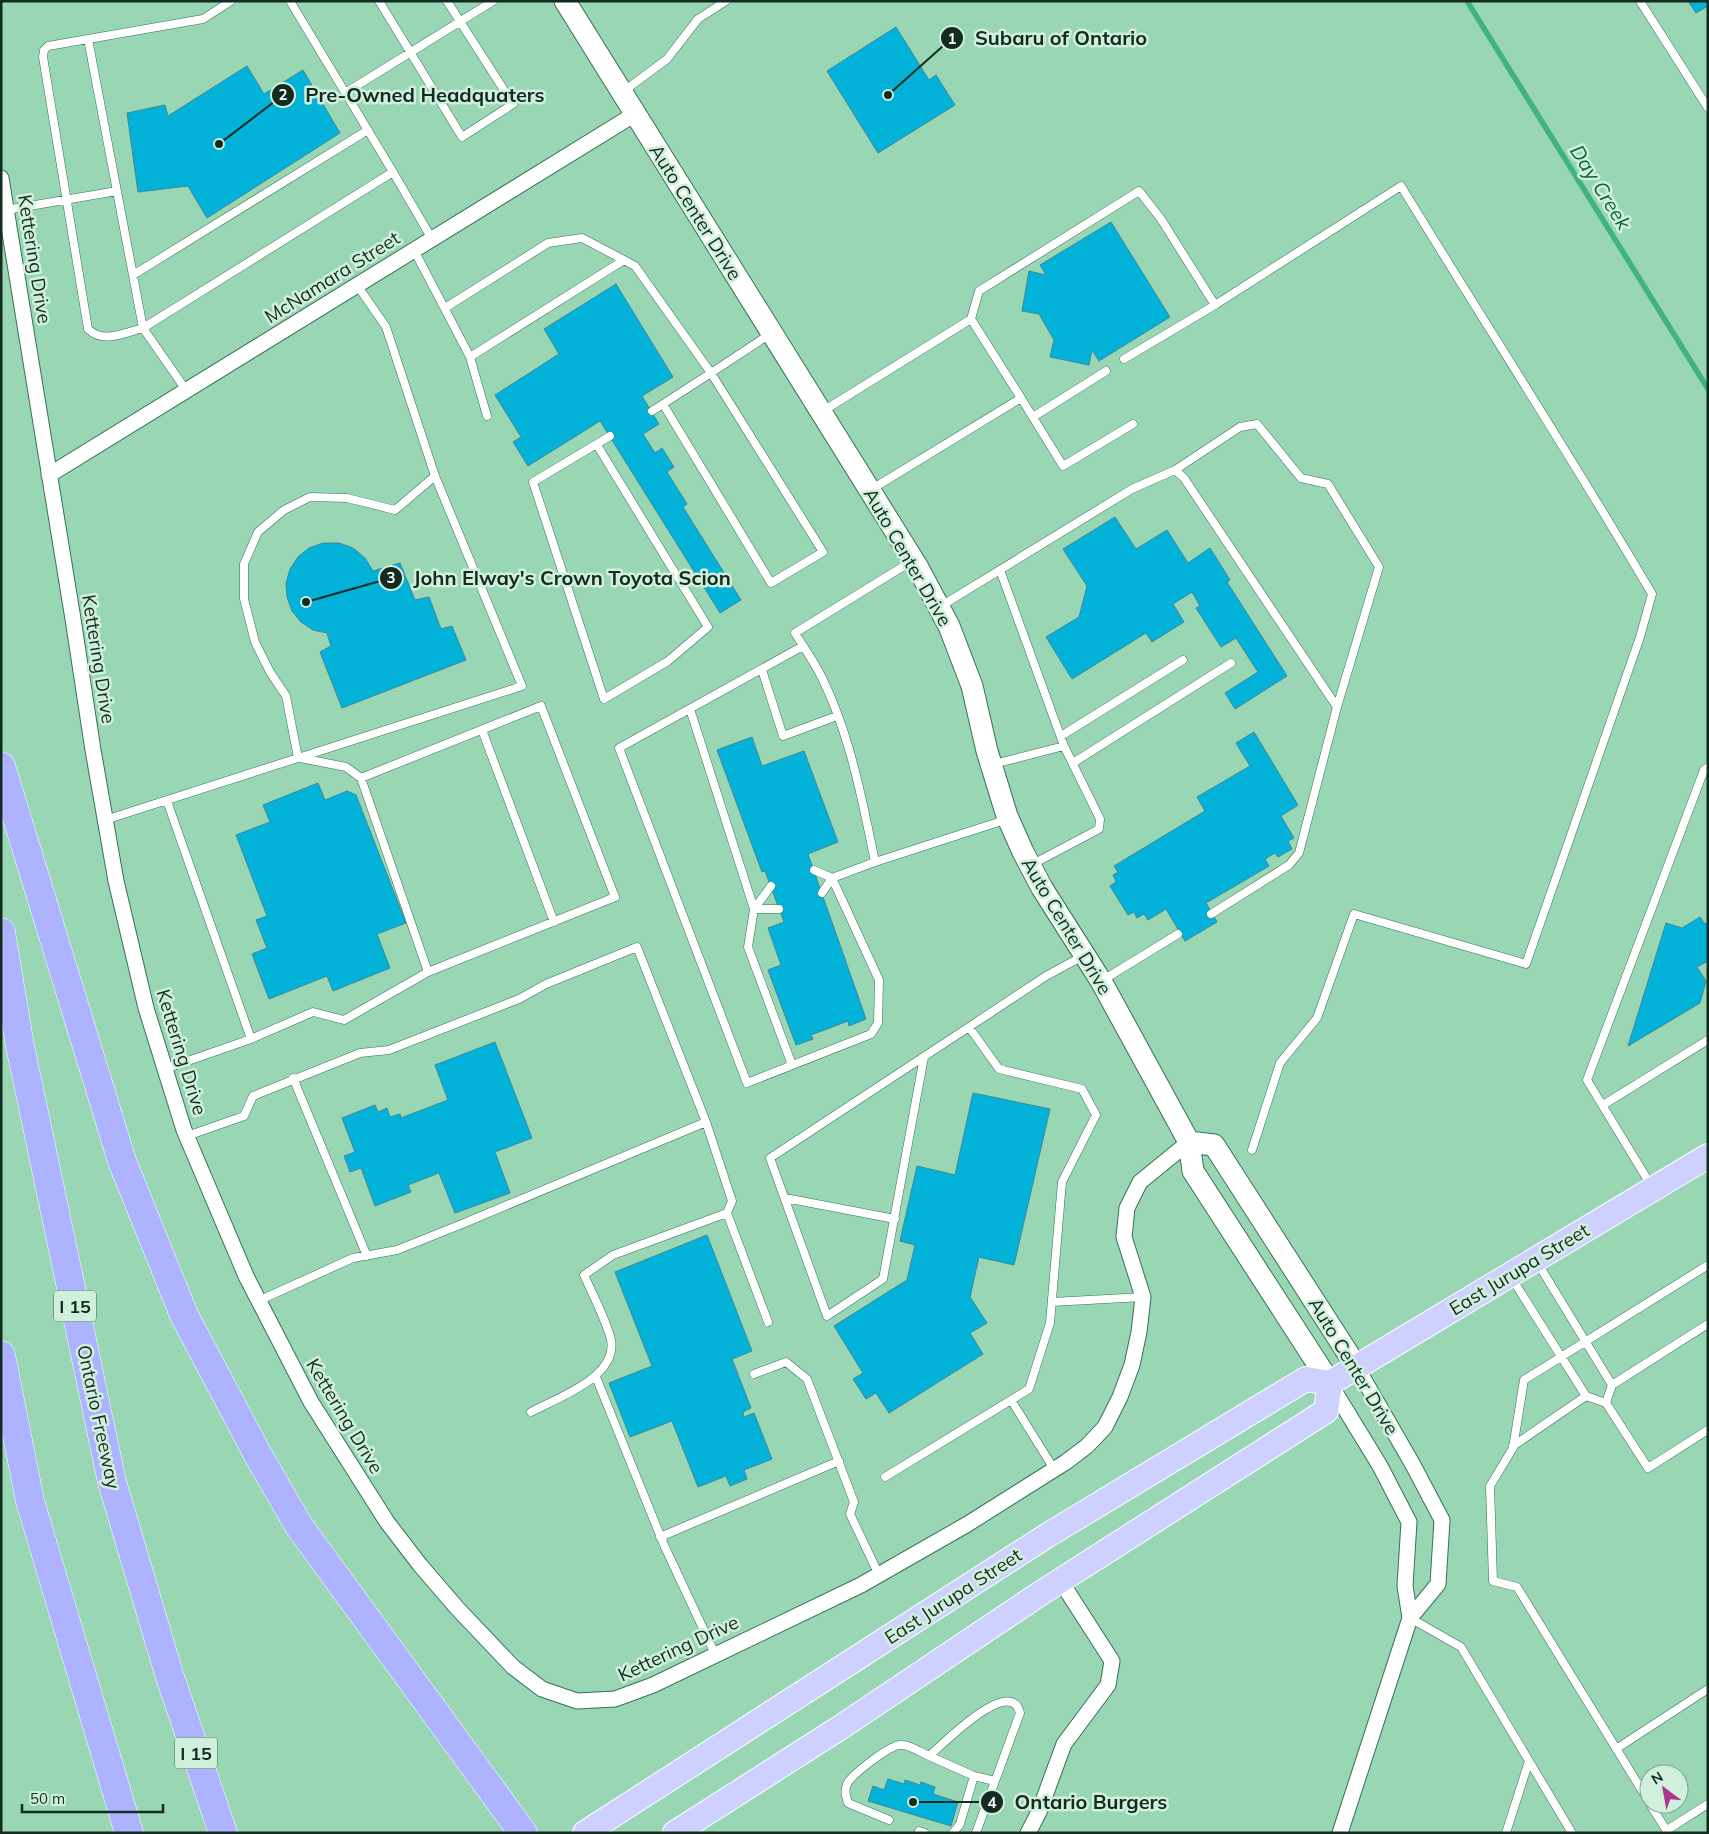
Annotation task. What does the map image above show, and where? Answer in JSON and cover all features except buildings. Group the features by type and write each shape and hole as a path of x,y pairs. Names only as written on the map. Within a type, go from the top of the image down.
{"highway":[{"path":"1,766 122,1161 184,1315 258,1455 299,1526 523,1833"},
{"name":"Ontario Freeway","path":"1,932 20,1046 112,1482 169,1674 222,1833"},
{"path":"1,1355 30,1502 129,1833"}],"main road":[{"name":"East Jurupa Street","path":"584,1833 1048,1535 1306,1379 1330,1383 1708,1156"},
{"path":"674,1833 838,1728 1060,1580 1326,1411 1330,1383"}],"street":[{"name":"Auto Center Drive","path":"565,1 870,490 939,607 972,686 1008,819 1030,866 1101,981 1189,1142 1193,1171 1330,1383 1380,1466 1409,1522 1405,1586 1410,1618"},
{"name":"McNamara Street","path":"49,474 635,114"},
{"name":"Kettering Drive","path":"1,178 116,881 146,1008 187,1136 258,1301 311,1402 387,1522 451,1601 513,1667 542,1689 577,1701 615,1699 654,1685 879,1575 966,1525 1087,1446 1105,1428 1132,1365 1143,1297 1124,1237 1127,1208 1140,1182 1189,1142"},
{"name":"Auto Center Drive","path":"1189,1142 1214,1145 1356,1366 1442,1520 1438,1584 1410,1618 1340,1833"},
{"path":"1028,1833 1039,1812 1064,1744 1108,1685 1112,1661 1060,1580"}],"lane":[{"path":"231,1 203,19 48,46 44,50 43,57 88,329 102,338 143,328 394,172"},
{"path":"290,1 394,172 432,239"},
{"path":"379,1 462,137 513,104 447,1"},
{"path":"345,93 493,1"},
{"path":"622,92 667,59 698,19 726,1"},
{"path":"1640,1 1708,108"},
{"path":"88,39 143,328 186,390"},
{"path":"133,275 368,130"},
{"path":"1124,359 1214,305 1401,186 1506,358 1577,466 1652,594 1640,636 1526,964 1354,914 1317,1018 1280,1063 1252,1150"},
{"path":"6,210 117,191"},
{"path":"821,412 971,319 979,291 1139,191 1161,219 1214,305"},
{"path":"445,308 548,243 582,238 635,266 711,373 823,552 771,583 663,404"},
{"path":"414,250 470,357 487,416"},
{"path":"470,357 624,260"},
{"path":"105,820 522,686 435,476 386,327 357,285"},
{"path":"971,319 1063,466 1133,424"},
{"path":"652,411 772,333"},
{"path":"1033,417 1106,371"},
{"path":"870,490 1021,398"},
{"path":"939,607 1132,489 1175,470 1240,427 1256,424 1302,478 1328,484 1379,566 1337,707 1299,854 1289,866 1211,914"},
{"path":"597,445 708,627 668,661 604,698 533,482 610,436"},
{"path":"1175,470 1184,478 1337,707"},
{"path":"298,758 286,696 270,672 255,642 244,599 244,564 258,532 284,510 310,497 347,498 395,510 435,476"},
{"path":"875,862 865,809 837,716 819,672 795,633 913,560"},
{"path":"1000,570 1064,746 1100,819 1099,829 1030,866"},
{"path":"803,646 619,748 747,1083 870,1034 878,1023 879,980 832,878 814,870"},
{"path":"1061,736 1183,660"},
{"path":"1073,763 1231,663"},
{"path":"762,670 784,736 837,716"},
{"path":"165,1069 251,1038 313,1012 344,1020 428,972 615,898 541,706 360,778"},
{"path":"690,709 754,909 748,947 792,1065"},
{"path":"482,730 554,922"},
{"path":"992,765 1064,746"},
{"path":"298,758 346,767 360,778 428,972"},
{"path":"1653,1189 1587,1080 1704,770 1708,767"},
{"path":"167,800 251,1038"},
{"path":"822,893 832,878 875,862 1008,819"},
{"path":"754,909 771,886"},
{"path":"754,909 779,909"},
{"path":"1101,981 1178,934"},
{"path":"187,1136 244,1116 253,1096 293,1078 360,1053 389,1050 520,1000 546,984 637,947 706,1122 732,1201 727,1214 768,1322"},
{"path":"924,1056 883,1279 828,1316 770,1158 924,1056 1046,976 1084,956"},
{"path":"885,1477 1029,1389 1050,1323 1062,1182 1096,1115 1082,1089 999,1069 969,1027"},
{"path":"1603,1105 1708,1040"},
{"path":"293,1078 367,1256"},
{"path":"258,1301 353,1258 407,1246 706,1122"},
{"path":"785,1198 895,1219"},
{"path":"531,1412 596,1377 610,1360 611,1340 584,1275 613,1255 727,1214"},
{"path":"1535,1259 1612,1385"},
{"path":"1639,1786 1517,1587 1493,1581 1490,1486 1513,1446 1524,1380 1708,1265"},
{"path":"1510,1275 1586,1396 1606,1403 1648,1468 1708,1430"},
{"path":"1052,1302 1143,1297"},
{"path":"1606,1403 1612,1385 1708,1324"},
{"path":"754,1374 786,1362 807,1379 854,1502 850,1514 879,1575"},
{"path":"596,1377 660,1537 715,1654"},
{"path":"1513,1446 1586,1396"},
{"path":"1011,1400 1054,1469"},
{"path":"660,1537 839,1461"},
{"path":"1410,1618 1461,1647 1572,1833"},
{"path":"1616,1749 1708,1689"},
{"path":"929,1756 988,1706 1004,1700 1013,1702 1019,1708 1020,1713 976,1833"},
{"path":"889,1820 848,1803 845,1793 850,1779 881,1755 898,1745 906,1746 974,1776 995,1781"},
{"path":"1506,1833 1529,1761"},
{"path":"953,1833 960,1824 974,1776"},
{"path":"1657,1814 1668,1831 1708,1804"}],"waterway":[{"name":"Day Creek","path":"1467,1 1708,389"}],"place":[{"name":"Subaru of Ontario","path":"888,95"},
{"name":"Pre-Owned Headquaters","path":"219,144"},
{"name":"John Elway's Crown Toyota Scion","path":"306,602"},
{"name":"Ontario Burgers","path":"913,1802"}]}
